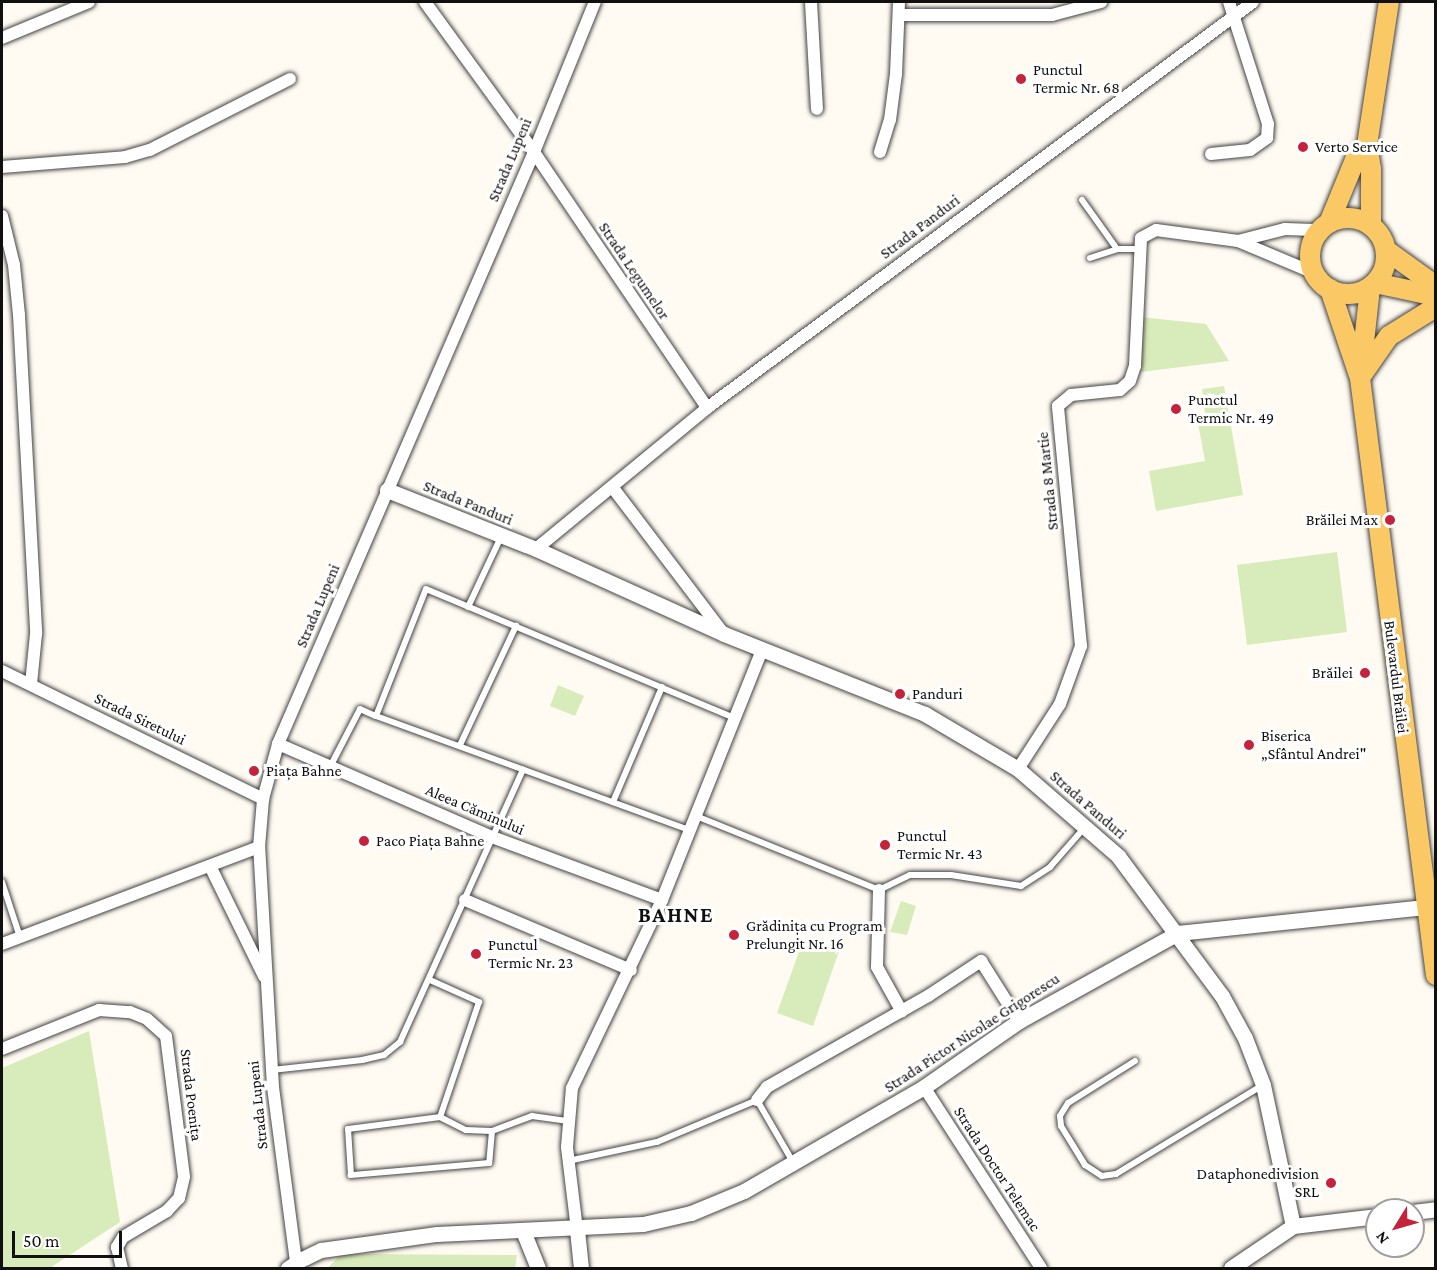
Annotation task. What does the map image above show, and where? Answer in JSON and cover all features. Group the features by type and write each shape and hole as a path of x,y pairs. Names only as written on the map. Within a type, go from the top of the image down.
{"main road":[{"path":"1389,2 1367,145 1371,169 1371,226 1386,250 1436,286"},
{"path":"1367,145 1355,160 1311,253 1314,273 1330,289 1349,294 1372,285 1436,296"},
{"path":"1325,227 1356,219 1371,226"},
{"path":"1372,285 1386,264 1386,250"},
{"name":"Bulevardul Brăilei","path":"1360,378 1372,285"},
{"name":"Bulevardul Brăilei","path":"1330,289 1360,378 1430,906 1436,975"},
{"path":"1360,378 1389,336 1436,307"}],"street":[{"path":"2,38 89,2"},
{"name":"Strada Legumelor","path":"425,2 534,152 707,408"},
{"name":"Strada Lupeni","path":"293,1266 272,1070 259,847 262,799 278,744 534,152 594,2"},
{"path":"811,2 817,109"},
{"path":"880,152 890,120 899,2"},
{"path":"899,15 1052,15 1101,2"},
{"path":"1211,154 1250,150 1267,138 1268,124 1235,14 1229,2"},
{"name":"Strada Panduri","path":"536,549 614,488 707,408 1253,2"},
{"path":"2,167 125,157 150,150 290,79"},
{"path":"2,216 14,265 19,315 36,634 31,684"},
{"path":"1238,242 1285,229 1325,227"},
{"name":"Strada 8 Martie","path":"1018,769 1060,704 1082,646 1058,406 1071,395 1120,390 1130,381 1135,366 1139,249 1147,232 1166,231 1238,242"},
{"path":"1238,242 1314,273"},
{"path":"614,488 724,634"},
{"name":"Strada Panduri","path":"387,490 536,549 762,650 926,714 1018,769 1086,825 1118,856 1178,933 1222,996 1245,1038 1263,1085 1293,1226"},
{"path":"581,1269 568,1161 567,1121 572,1088 631,970 662,900 762,650"},
{"name":"Strada Siretului","path":"2,670 262,799"},
{"name":"Aleea Căminului","path":"278,744 331,765 492,837 662,900"},
{"path":"2,944 259,847"},
{"path":"210,866 267,982"},
{"path":"879,890 877,967 902,1012"},
{"path":"465,900 631,970"},
{"name":"Strada Pictor Nicolae Grigorescu","path":"293,1266 321,1250 425,1236 577,1230 643,1224 691,1213 744,1191 924,1087 1019,1021 1178,933 1430,906"},
{"path":"757,1100 767,1087 902,1012 981,962 1019,1021"},
{"name":"Strada Poenița","path":"2,1049 99,1010 130,1012 147,1019 166,1036 184,1177 179,1198 167,1211 123,1237 117,1247 117,1260 122,1269"},
{"name":"Strada Doctor Telemac","path":"924,1087 1041,1269"},
{"path":"1231,1269 1293,1226 1365,1217"},
{"path":"523,1231 538,1269"}],"lane":[{"path":"1082,200 1117,249"},
{"path":"1090,258 1117,249 1139,249"},
{"path":"468,607 502,537"},
{"path":"376,716 426,589 735,718"},
{"path":"460,745 516,626"},
{"path":"613,802 662,687"},
{"path":"331,765 360,709 691,830"},
{"path":"272,1070 384,1055 400,1042 430,980 523,769"},
{"path":"696,816 879,890 910,875 951,875 1021,886 1050,867 1086,825"},
{"path":"2,882 20,937"},
{"path":"430,980 479,1002 440,1117"},
{"path":"1135,1061 1068,1102 1060,1116 1061,1126 1085,1165 1102,1176 1116,1174 1263,1085"},
{"path":"568,1161 657,1142 757,1100 793,1162"},
{"path":"492,1131 489,1163 351,1175 348,1129 440,1117 466,1130 492,1131 532,1116 567,1121"}],"green space":[{"path":"1140,317 1206,324 1229,361 1141,372"},
{"path":"1224,386 1243,495 1156,511 1149,471 1205,461 1198,423 1206,421 1202,389"},
{"path":"1337,552 1347,632 1247,645 1237,565"},
{"path":"558,685 584,696 575,716 550,706"},
{"path":"901,901 916,906 907,935 890,932"},
{"path":"804,938 839,951 813,1026 777,1013"},
{"path":"89,1031 120,1222 50,1268 2,1268 2,1068"},
{"path":"341,1254 517,1255 515,1268 328,1268"}],"place":[{"name":"Punctul Termic Nr. 68","path":"1021,79"},
{"name":"Verto Service","path":"1303,147"},
{"name":"Punctul Termic Nr. 49","path":"1176,409"},
{"name":"Brăilei Max","path":"1390,520"},
{"name":"Brăilei","path":"1365,673"},
{"name":"Panduri","path":"900,694"},
{"name":"Biserica „Sfântul Andrei\"","path":"1249,745"},
{"name":"Piața Bahne","path":"254,771"},
{"name":"Paco Piața Bahne","path":"364,841"},
{"name":"Punctul Termic Nr. 43","path":"885,845"},
{"name":"Grădinița cu Program Prelungit Nr. 16","path":"734,935"},
{"name":"Punctul Termic Nr. 23","path":"476,954"},
{"name":"Dataphonedivision SRL","path":"1331,1183"}],"district":[{"name":"BAHNE","path":"676,915"}]}
